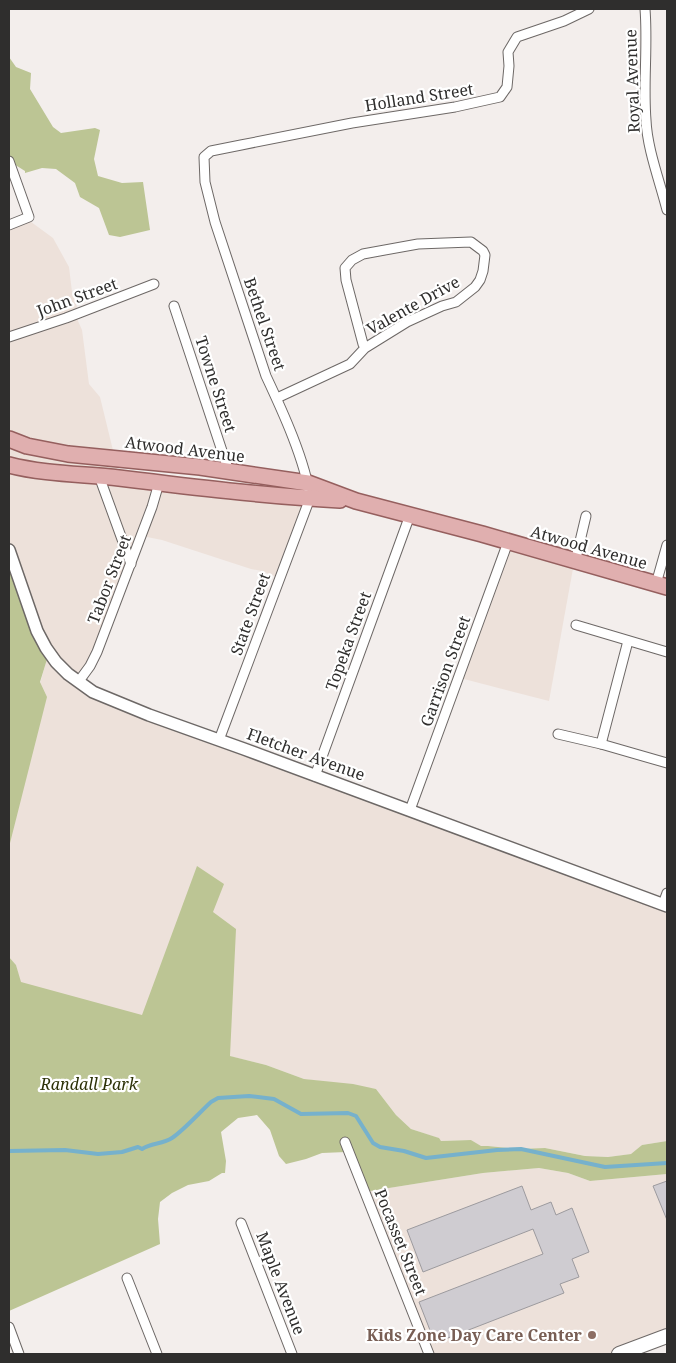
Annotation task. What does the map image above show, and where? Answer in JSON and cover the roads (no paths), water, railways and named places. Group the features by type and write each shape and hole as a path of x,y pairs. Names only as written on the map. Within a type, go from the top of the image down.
{"main road":[{"name":"Atwood Avenue","path":"9,439 27,446 68,454 308,482 356,501 662,586"},
{"name":"Atwood Avenue","path":"9,465 28,470 356,501"},
{"path":"9,478 17,473 28,470"},
{"path":"619,1354 667,1336"}],"street":[{"name":"Holland Street","path":"204,157 211,151 352,123 455,107 500,97 507,87 508,52 517,37 564,21 589,9"},
{"name":"Royal Avenue","path":"644,9 646,122 667,210"},
{"name":"Bethel Street","path":"204,157 205,182 215,222 266,376 277,398 308,482 310,498"},
{"path":"9,161 29,217 9,225"},
{"name":"Valente Drive","path":"277,398 350,364 365,348 407,322 442,306 456,302 480,280 485,256 483,251 476,244 462,241 408,246 363,254 352,260 345,268 346,280 365,348"},
{"name":"John Street","path":"9,337 66,318 154,284"},
{"name":"Towne Street","path":"174,306 229,472"},
{"path":"99,476 131,564"},
{"name":"Tabor Street","path":"79,682 97,652 152,507 159,483"},
{"name":"State Street","path":"219,740 310,498"},
{"name":"Topeka Street","path":"315,776 410,515"},
{"path":"575,562 586,516"},
{"name":"Garrison Street","path":"410,810 508,542"},
{"path":"662,586 667,545"},
{"name":"Fletcher Avenue","path":"9,550 37,632 56,662 68,674 93,692 135,710 315,776 666,901"},
{"path":"576,625 667,652"},
{"path":"601,744 628,641"},
{"path":"558,734 667,763"},
{"name":"Pocasset Street","path":"345,1142 428,1354"},
{"name":"Maple Avenue","path":"241,1223 292,1354"},
{"path":"127,1278 157,1354"},
{"path":"9,1327 19,1354"}],"waterway":[{"path":"9,1151 65,1150 98,1154 122,1152 138,1147 142,1149 172,1138 211,1102 218,1098 249,1096 274,1099 301,1114 348,1113 356,1116 373,1143 380,1147 404,1151 426,1158 521,1149 605,1167 667,1163"}],"place":[{"name":"Kids Zone Day Care Center","path":"592,1335"}],"park label":[{"name":"Randall Park","path":"89,1084"}]}
